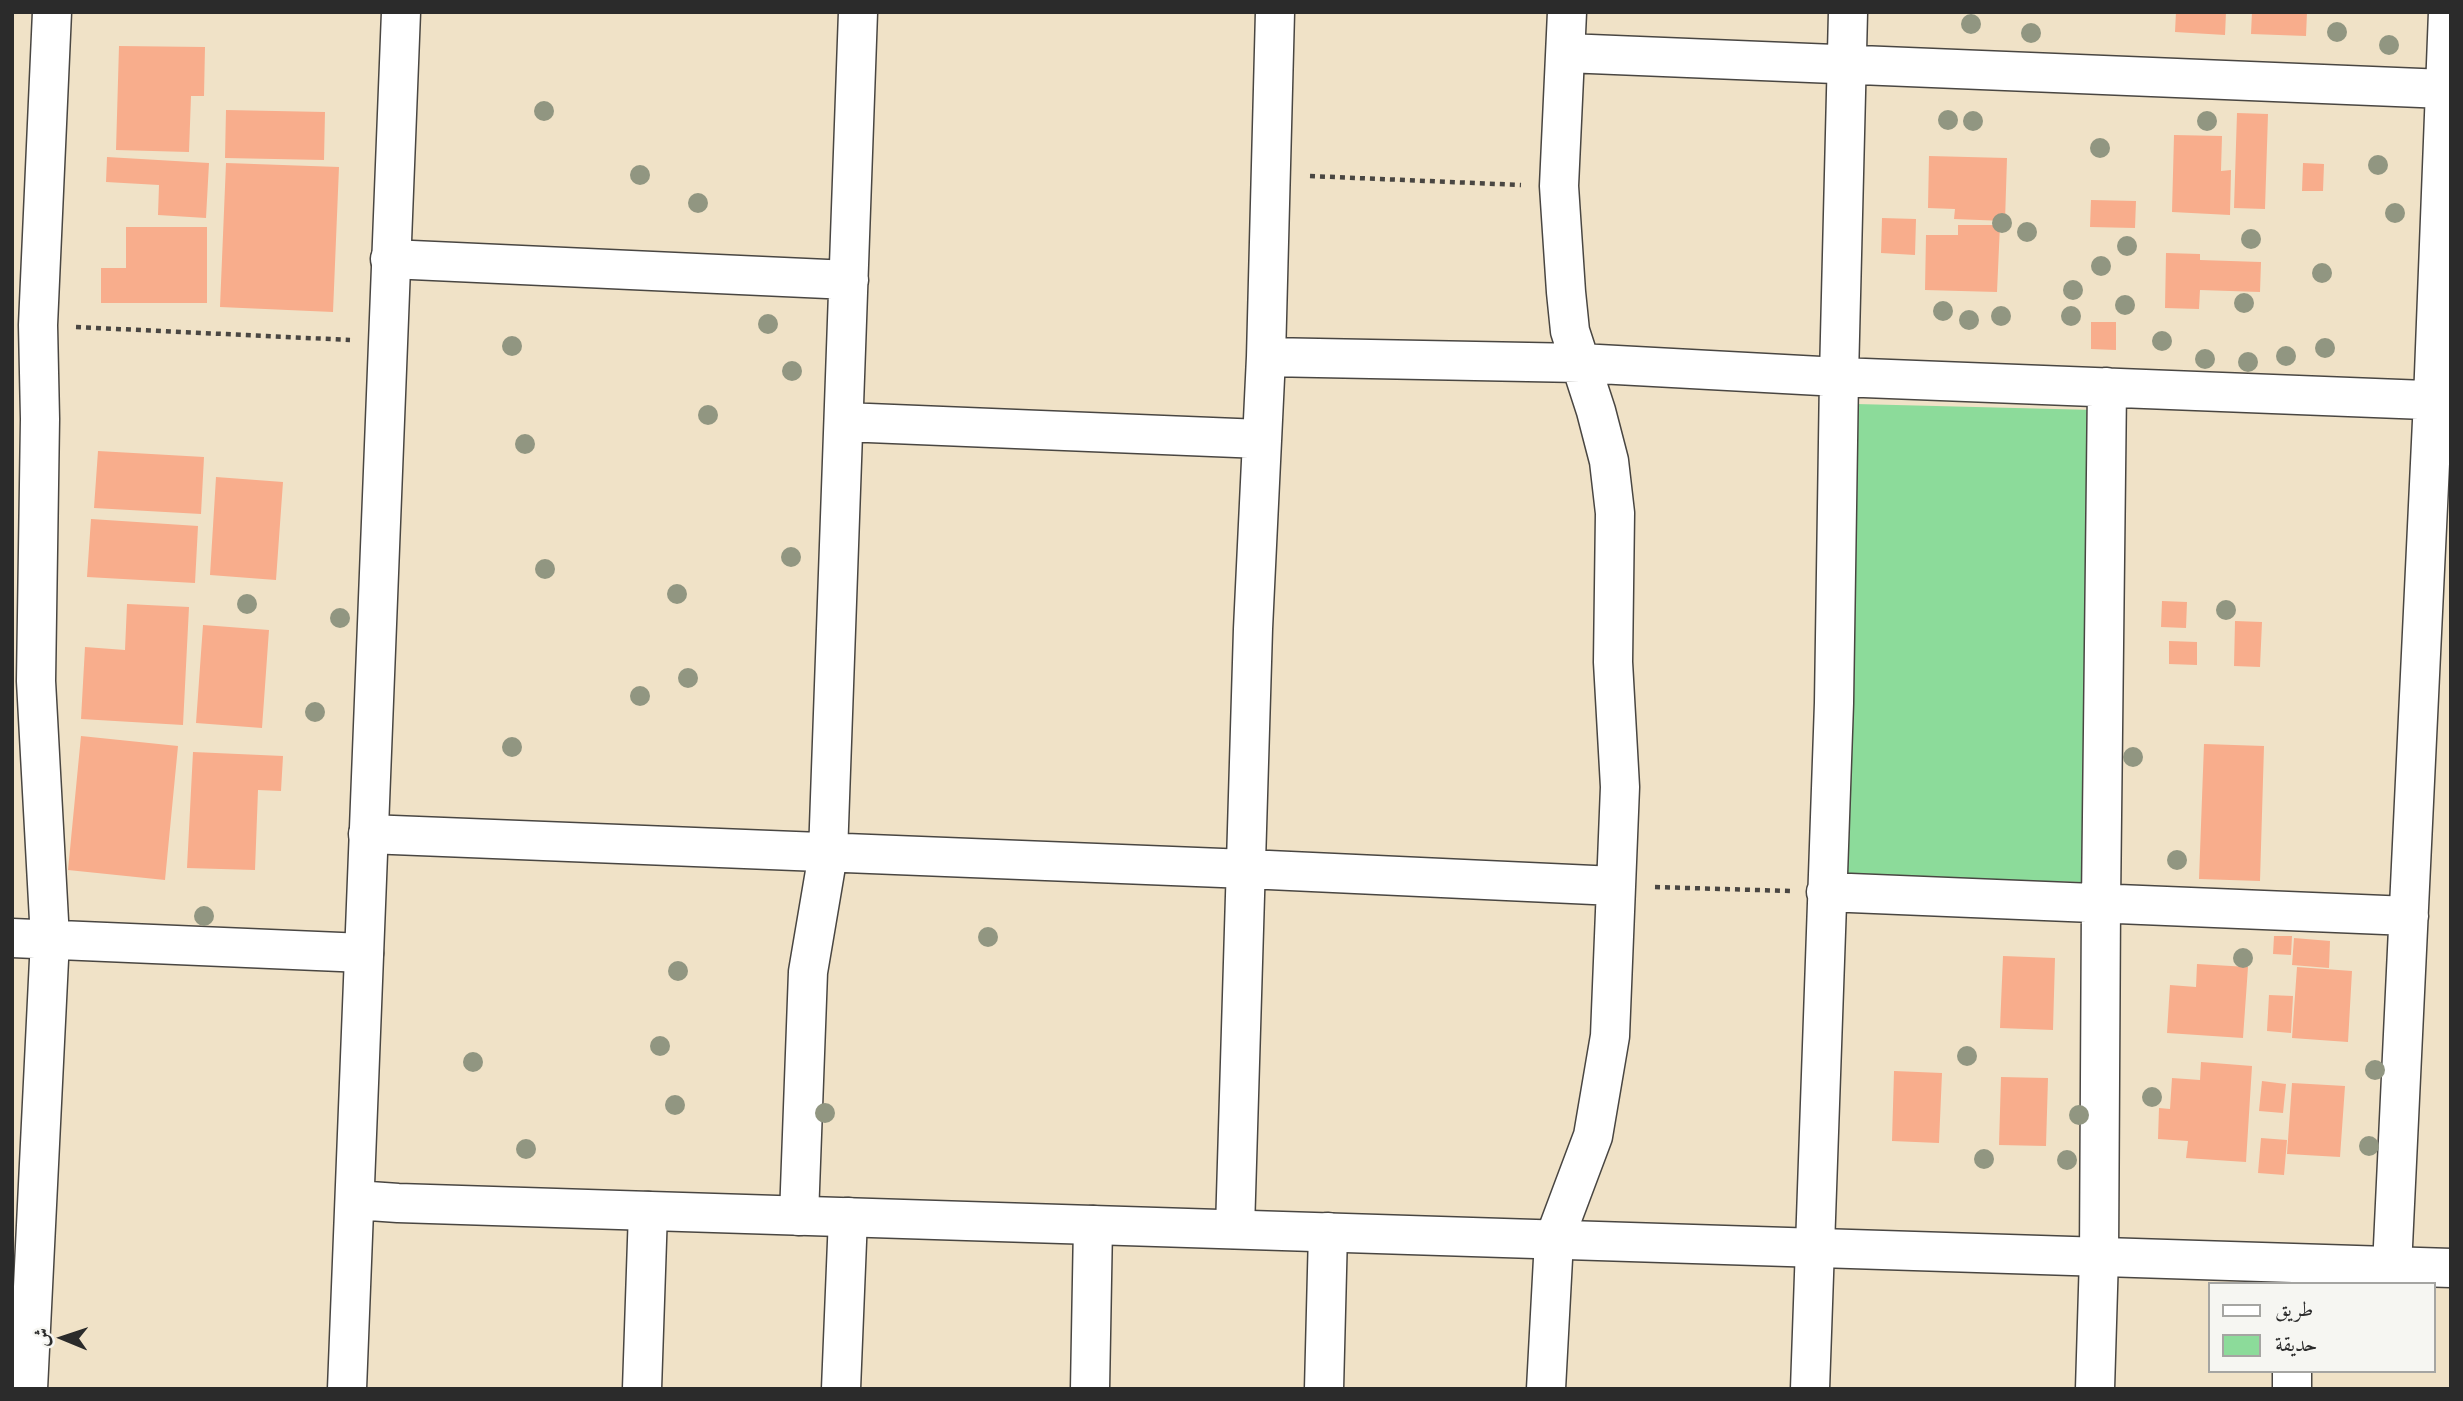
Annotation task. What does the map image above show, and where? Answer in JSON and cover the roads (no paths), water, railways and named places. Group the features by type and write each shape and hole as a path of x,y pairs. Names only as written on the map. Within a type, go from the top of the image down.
{"street":[{"path":"28,1389 50,939 26,546 52,12"},
{"path":"348,1389 401,12"},
{"path":"799,1216 808,972 828,854 858,12"},
{"path":"1235,1229 1252,629 1266,357 1275,12"},
{"path":"1546,1389 1555,1240 1593,1136 1610,1036 1620,787 1613,662 1615,513 1609,461 1570,331 1559,186 1567,12"},
{"path":"1810,1389 1834,689 1848,12"},
{"path":"2392,1267 2409,916 2442,400 2448,12"},
{"path":"1566,53 2445,89"},
{"path":"390,259 849,281"},
{"path":"1266,357 1580,363 1839,377 2442,400"},
{"path":"2095,1389 2099,1256 2107,387"},
{"path":"844,422 1261,439"},
{"path":"368,834 1615,886"},
{"path":"1826,892 2409,916"},
{"path":"12,938 364,953"},
{"path":"355,1200 2099,1256 2295,1273 2392,1267 2451,1268"},
{"path":"642,1389 648,1211"},
{"path":"841,1389 848,1217"},
{"path":"1090,1389 1093,1225"},
{"path":"1324,1389 1328,1232"}]}
